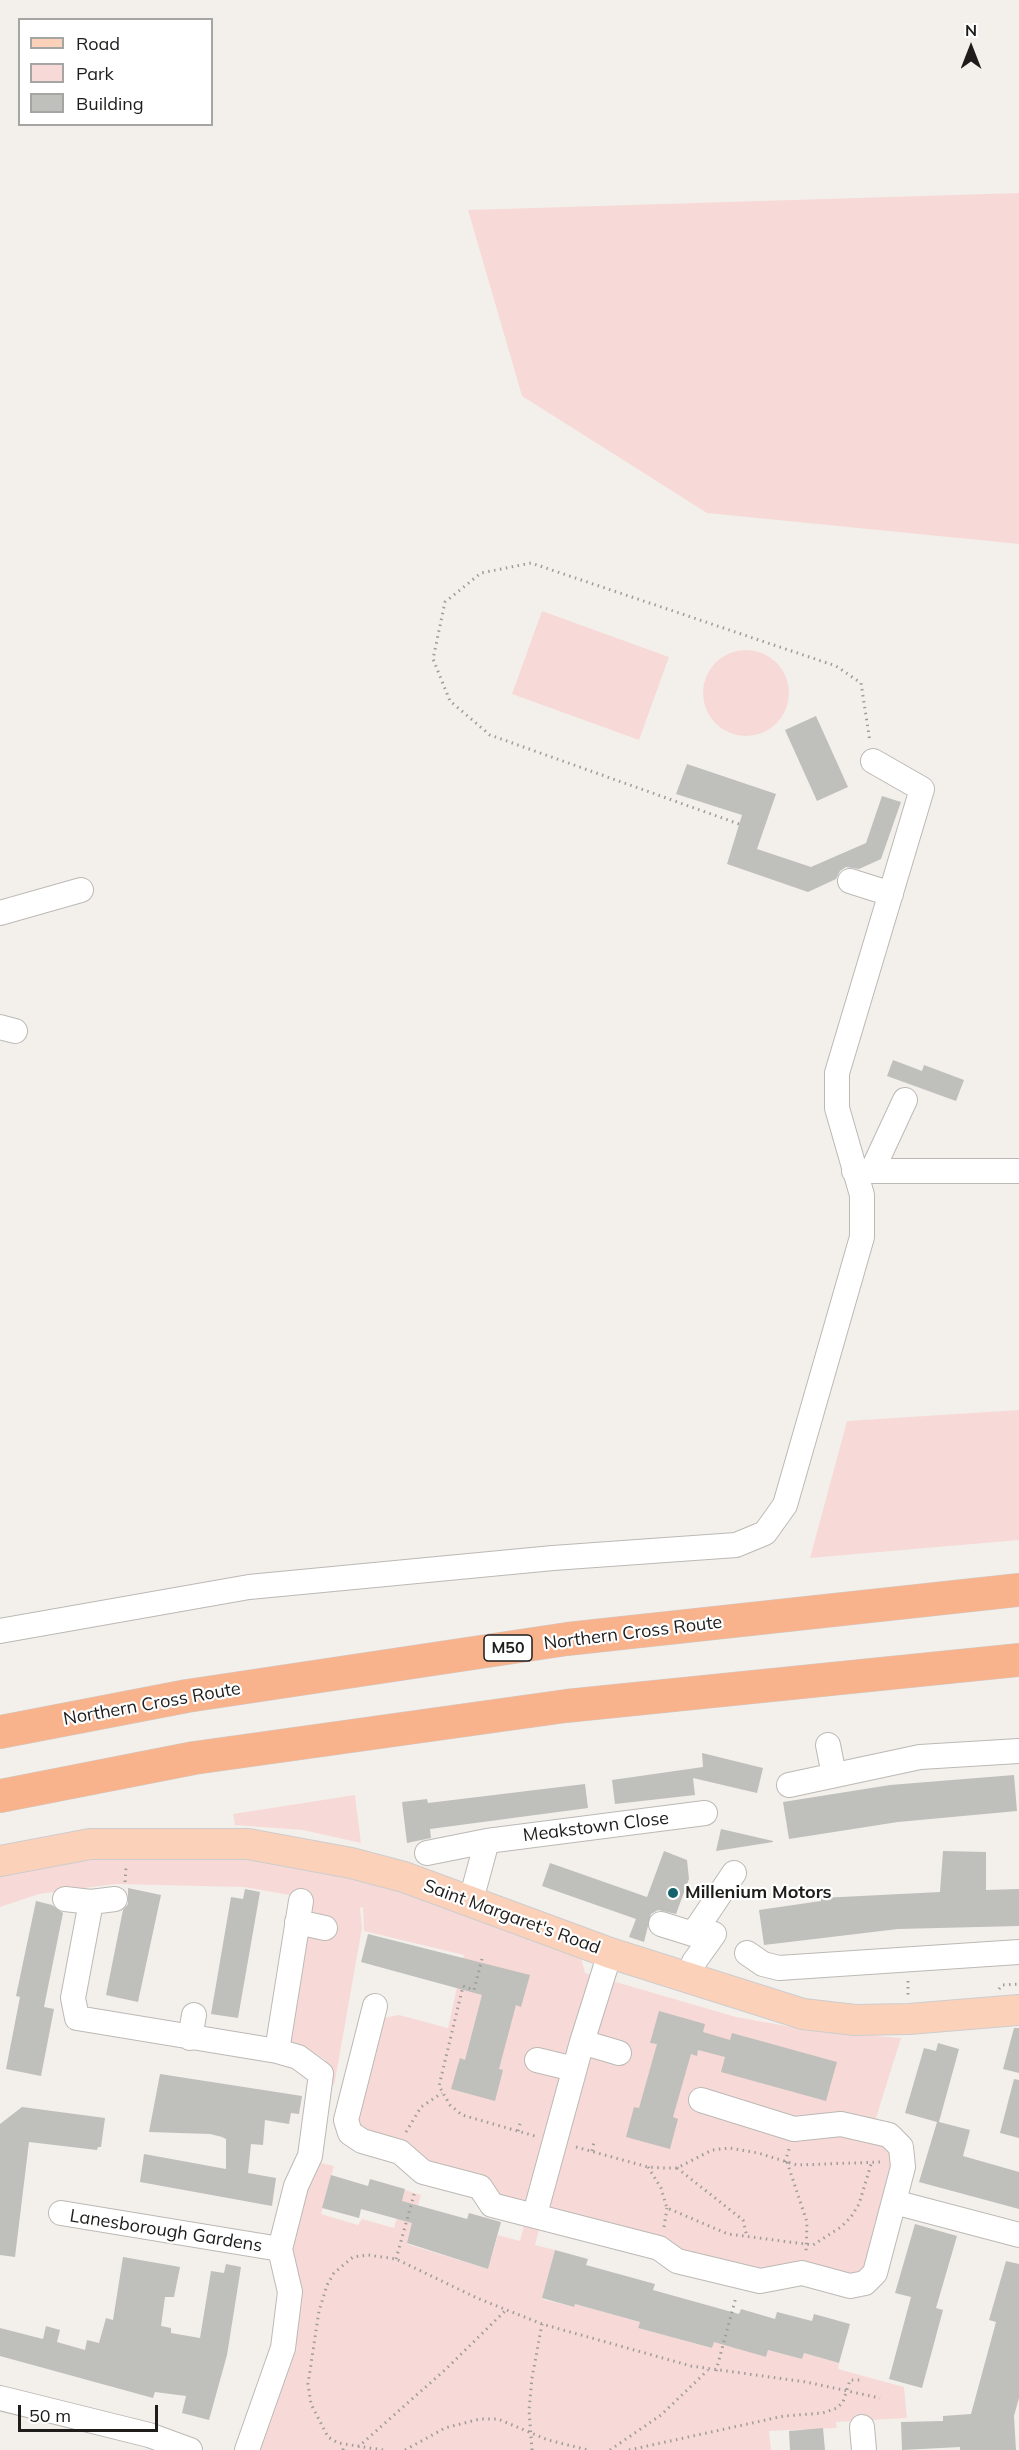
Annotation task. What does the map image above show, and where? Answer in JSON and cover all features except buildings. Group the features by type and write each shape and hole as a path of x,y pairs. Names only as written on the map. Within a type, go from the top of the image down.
{"highway":[{"name":"Northern Cross Route","path":"0,1732 187,1696 567,1639 1019,1590"},
{"path":"0,1796 194,1758 566,1706 1019,1660"}],"main road":[{"name":"Saint Margaret's Road","path":"0,1861 90,1844 180,1842 248,1844 351,1863 404,1877 610,1953 803,2014 855,2020 910,2001 1010,1997"}],"street":[{"path":"0,1631 249,1587 553,1558 736,1545 765,1533 785,1505 862,1237 863,1171 837,1108 837,1073 922,789 873,761"},
{"path":"850,881 891,894"},
{"path":"0,913 81,890"},
{"path":"863,1171 905,1100"},
{"path":"863,1171 1019,1171"},
{"path":"828,1745 834,1775"},
{"path":"789,1785 920,1757 1019,1751"},
{"name":"Meakstown Close","path":"426,1853 487,1841 705,1813"},
{"path":"471,1900 487,1841"},
{"path":"688,1978 734,1873"},
{"path":"65,1899 91,1902 115,1899"},
{"path":"91,1902 73,1998 77,2018 184,2029 298,2057 321,2074 310,2156 296,2186 280,2249"},
{"path":"277,2051 299,1911 326,1928"},
{"path":"661,1923 703,1940"},
{"path":"747,1953 763,1964 779,1968 907,1962 1019,1952"},
{"path":"536,2214 574,2069 610,1953"},
{"path":"375,2006 346,2120 350,2133 362,2141 400,2152 423,2172 480,2187 492,2205 536,2214 659,2248 677,2261 760,2281 802,2272 850,2286 865,2283 875,2272 894,2202 903,2167 901,2147 889,2135 841,2124 794,2129 701,2100"},
{"path":"582,2042 619,2053"},
{"path":"537,2060 574,2069"},
{"path":"894,2202 1019,2235"},
{"name":"Lanesborough Gardens","path":"61,2213 280,2249 290,2292 283,2348 247,2450"},
{"path":"0,2398 149,2435 190,2450"}],"path":[{"path":"739,824 490,735 450,701 433,659 445,602 481,573 531,563 836,666 861,683 873,761"},
{"path":"482,1959 474,1990 463,1986 438,2081 450,2105 462,2115 648,2167 677,2168 712,2150 730,2148 758,2153 788,2163 817,2165 872,2161 903,2167"},
{"path":"907,1962 910,2001"},
{"path":"400,2152 413,2116 427,2102 442,2093"},
{"path":"518,2131 521,2120"},
{"path":"592,2151 594,2142"},
{"path":"648,2167 661,2188 667,2208 728,2234 808,2245 827,2237 851,2217 859,2204 872,2161"},
{"path":"788,2163 805,2211 808,2245 802,2272"},
{"path":"677,2168 743,2220 747,2237"},
{"path":"396,2259 414,2193 423,2172"},
{"path":"383,2450 344,2444 328,2437 311,2404 308,2384 319,2311 327,2285 334,2272 353,2257 368,2255 396,2259 506,2310 542,2324 716,2371 847,2390 880,2398"},
{"path":"716,2371 742,2276"},
{"path":"358,2447 453,2362 506,2310"},
{"path":"532,2450 532,2378 542,2324"},
{"path":"610,2450 661,2415 709,2369"},
{"path":"629,2450 784,2416 823,2413 837,2408 843,2402 850,2380 860,2380"},
{"path":"405,2450 445,2428 480,2419 498,2419 570,2448 588,2450"},
{"path":"342,2450 344,2444"}],"green space":[{"path":"1019,193 1019,544 707,513 522,396 468,210"},
{"path":"542,611 669,657 639,740 512,694"},
{"path":"746,650 762,654 776,663 785,677 789,693 785,709 776,723 762,732 746,736 730,732 716,723 707,709 703,693 707,677 716,663 730,654"},
{"path":"1019,1410 1019,1540 810,1558 847,1421"},
{"path":"355,1795 361,1843 303,1830 235,1825 233,1814"},
{"path":"188,1852 312,1865 429,1898 581,1957 585,1973 736,2017 815,2031 901,2038 872,2131 901,2147 875,2272 759,2280 492,2204 356,2129 383,2018 399,2015 448,2028 464,1955 364,1931 363,1907 360,1908 362,1928 334,2086 325,2060 290,2042 302,1946 308,1938 316,1936 317,1917 311,1909 312,1899 244,1887 115,1884 39,1894 0,1907 0,1874 64,1861"},
{"path":"309,2160 334,2166 321,2214 358,2225 362,2219 394,2228 405,2190 421,2195 407,2244 488,2269 498,2235 520,2241 525,2222 540,2226 535,2245 555,2250 542,2299 574,2307 575,2304 640,2322 638,2328 712,2348 714,2341 766,2357 768,2350 802,2359 804,2353 839,2363 838,2369 904,2387 907,2418 836,2422 837,2428 769,2431 771,2450 247,2450 283,2348 280,2249"}],"place":[{"name":"Millenium Motors","path":"673,1893"}]}
